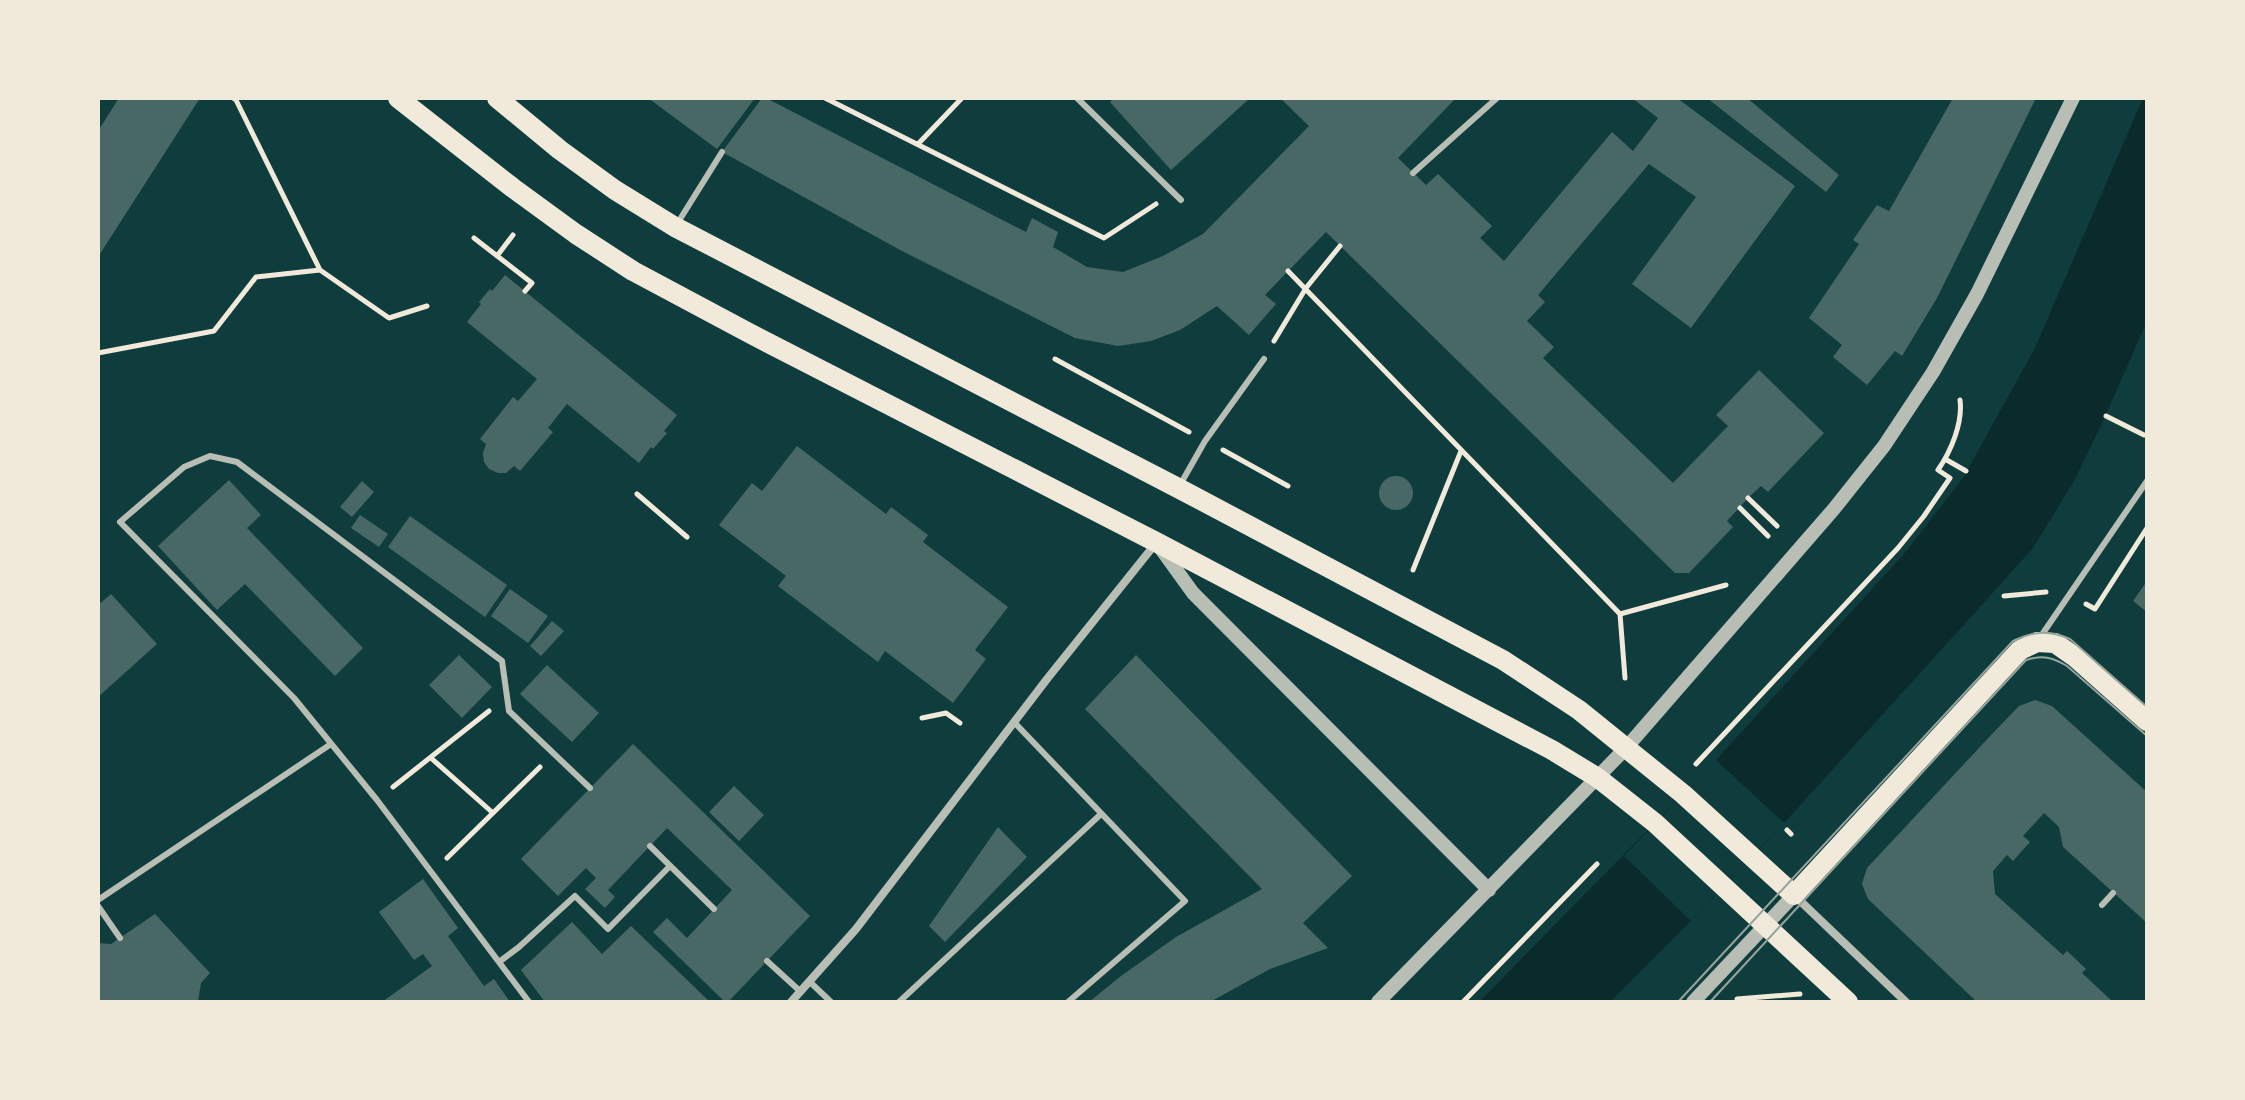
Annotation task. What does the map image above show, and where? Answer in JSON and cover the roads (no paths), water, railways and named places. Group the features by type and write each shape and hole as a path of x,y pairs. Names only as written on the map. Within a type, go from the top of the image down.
{"main road":[{"path":"398,98 538,207 633,271 1552,750 1598,778 1655,823 1848,1002"},
{"path":"497,98 615,190 675,227 1503,660 1579,710 1683,794 1794,895 2020,650 2037,642 2055,643 2147,721"}],"street":[{"path":"1378,1002 1626,748 1833,510 1884,446 1933,372 1977,294 2073,98"},
{"path":"791,1002 856,929 1156,542 1193,593 1489,890"},
{"path":"1693,1002 1794,895 1906,1002"}],"lane":[{"path":"1077,98 1181,200"},
{"path":"1413,173 1497,98"},
{"path":"675,227 722,152"},
{"path":"1178,488 1205,441 1264,359"},
{"path":"529,1002 377,800 294,698 120,522 184,467 210,456 237,462 502,661 509,711 590,788"},
{"path":"2037,642 2147,481"},
{"path":"1014,722 1185,901 1068,1002"},
{"path":"98,900 331,744"},
{"path":"899,1002 1101,814"},
{"path":"650,846 714,909"},
{"path":"499,962 575,896 608,929 670,866"},
{"path":"2102,905 2113,893"},
{"path":"98,906 120,938"},
{"path":"767,961 801,992"},
{"path":"810,982 831,1002"}],"water":[{"path":"2143,98 2147,98 2147,321 2074,481 2033,548 1784,823 1610,1002 1479,1002 1705,772 1904,554 1963,478 2035,348"}],"tram line":[{"path":"1678,1002 2013,641 2041,633 2070,639 2147,707"},
{"path":"1710,1002 2026,660 2047,658 2067,666 2147,736"}]}
